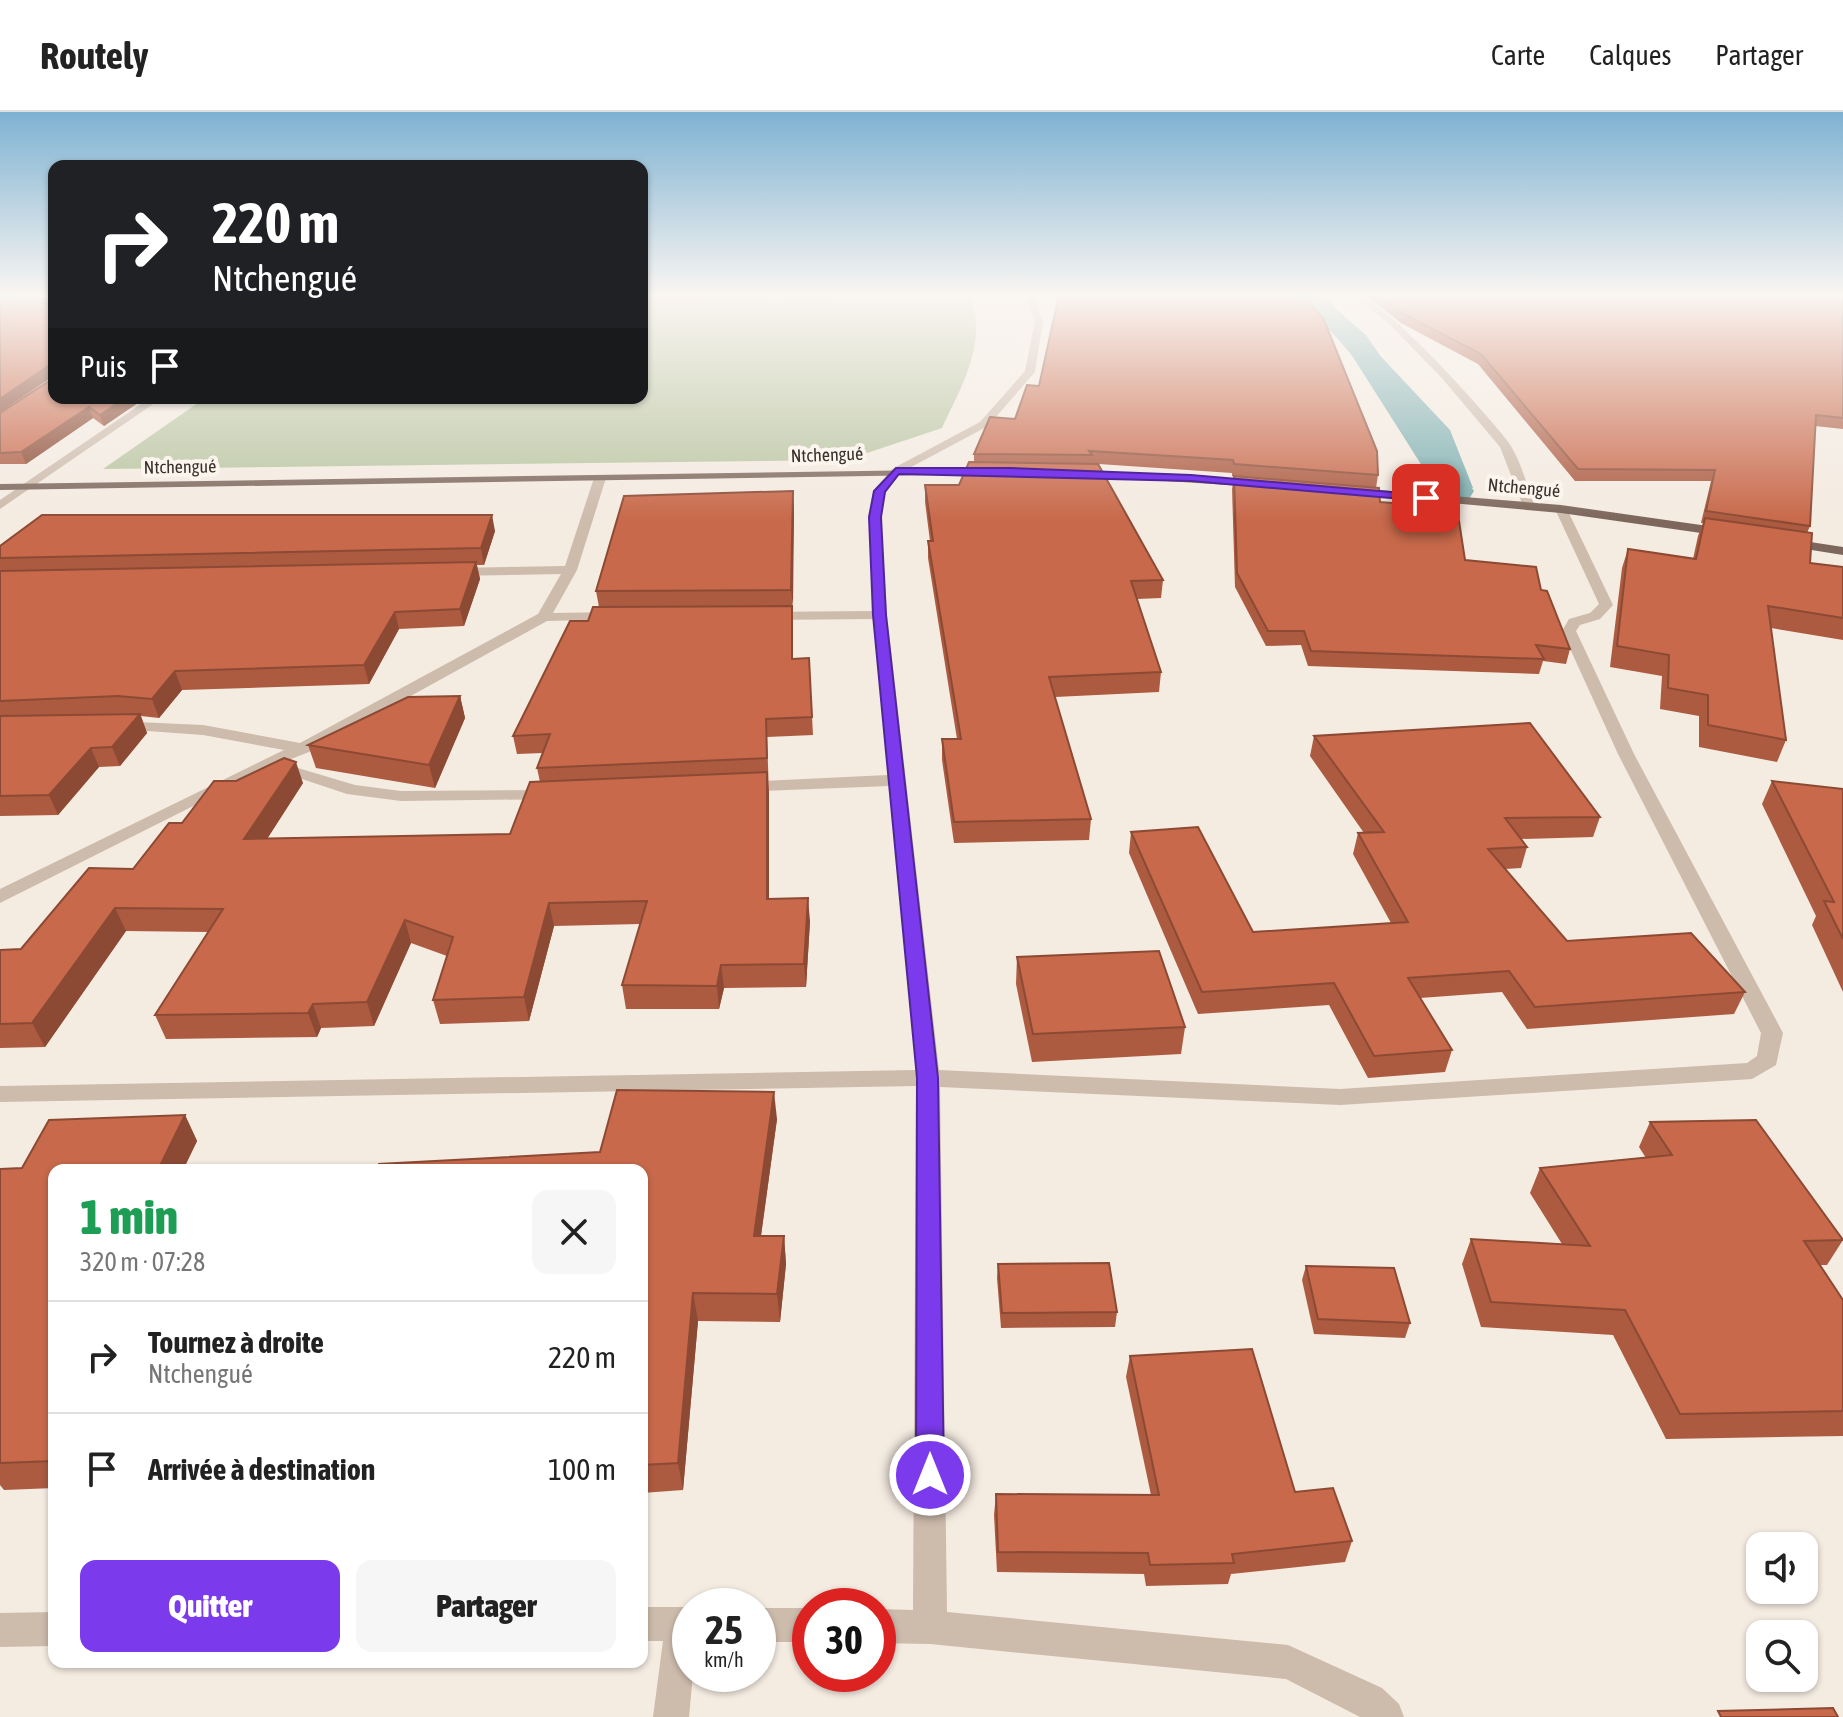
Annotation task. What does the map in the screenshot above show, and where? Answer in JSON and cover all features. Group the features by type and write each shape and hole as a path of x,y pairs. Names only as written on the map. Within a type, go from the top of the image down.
{"main road":[{"name":"Ntchengué","path":"0,487 1011,471"},
{"path":"1068,472 1266,484"},
{"name":"Ntchengué","path":"1341,491 1561,509 1750,536"},
{"path":"1765,539 1843,551"}],"street":[{"path":"930,1627 928,1078 880,615 875,517 879,491 896,471 984,424 1030,370"},
{"path":"1439,370 1505,446 1529,506"},
{"path":"0,505 148,404"},
{"path":"544,617 570,570 600,478"},
{"path":"0,1094 928,1078 1340,1097 1752,1071 1768,1059 1772,1033 1626,754 1569,631 1574,622 1595,616 1606,605 1561,509"},
{"path":"428,572 570,570"},
{"path":"752,616 880,615"},
{"path":"0,897 265,763 303,748 544,617 624,616"},
{"path":"95,724 203,730 303,748"},
{"path":"265,763 353,790 401,796 578,794"},
{"path":"722,787 897,780"},
{"path":"648,1624 672,1624"},
{"path":"896,1626 930,1627 1288,1662 1369,1701 1386,1717"},
{"path":"0,1630 48,1629"},
{"path":"671,1717 675,1692"}],"green space":[{"path":"648,370 968,370 942,428 846,460 103,469 196,404 648,404"}],"water":[{"path":"1364,370 1393,370 1450,430 1473,488 1438,484"}],"building":[{"path":"0,370 42,370 0,399"},
{"path":"1043,370 1344,370 1377,451 1378,475 1234,464 1233,460 1089,451 1092,455 974,454 990,417 1015,419 1027,385 1039,386"},
{"path":"1494,370 1843,370 1843,418 1816,415 1810,526 1706,511 1715,470 1578,469"},
{"path":"48,382 48,404 116,404 100,415 89,407 21,452 0,453 0,413"},
{"path":"969,462 1098,464 1163,580 1131,581 1161,672 1049,677 1091,819 954,822 942,739 961,739 928,541 933,541 925,485 959,485"},
{"path":"1234,476 1379,488 1380,502 1457,508 1465,560 1536,567 1541,590 1547,591 1570,649 1536,645 1544,659 1311,651 1304,631 1268,631 1237,573"},
{"path":"793,491 791,590 596,591 624,496"},
{"path":"42,515 492,515 481,548 0,558 0,546"},
{"path":"1705,518 1812,533 1810,563 1843,567 1843,618 1768,606 1786,740 1708,725 1708,695 1668,688 1669,655 1617,646 1628,549 1696,559"},
{"path":"476,562 460,609 395,612 364,665 175,671 152,699 118,696 0,701 0,571"},
{"path":"792,606 792,659 809,658 812,717 766,719 767,758 537,768 550,734 513,736 570,621 588,621 593,607"},
{"path":"460,696 429,765 308,745 408,697"},
{"path":"140,714 112,747 91,748 49,795 0,796 0,716"},
{"path":"1530,723 1600,817 1505,818 1527,847 1488,849 1567,941 1691,933 1745,992 1535,1007 1509,971 1408,978 1452,1050 1374,1056 1334,983 1202,992 1131,832 1198,827 1253,932 1408,922 1358,833 1384,832 1314,736"},
{"path":"284,758 296,762 244,839 510,834 530,782 767,772 767,899 808,898 804,964 721,965 717,986 622,985 647,901 549,903 524,997 433,1000 453,937 405,920 367,1002 313,1004 308,1013 155,1015 223,909 115,908 32,1023 0,1024 0,950 21,949 89,868 133,869 169,823 182,823 214,781 236,781"},
{"path":"1772,781 1843,789 1843,939 1824,901 1834,902"},
{"path":"1159,951 1185,1027 1033,1034 1017,957"},
{"path":"617,1090 774,1092 754,1236 784,1236 777,1294 693,1293 678,1463 648,1465 648,1164 379,1164 600,1152"},
{"path":"185,1115 161,1164 48,1164 48,1461 0,1463 0,1169 22,1168 49,1120"},
{"path":"1756,1120 1843,1240 1804,1241 1843,1300 1843,1411 1680,1414 1625,1310 1491,1302 1471,1239 1590,1246 1540,1168 1672,1155 1650,1122"},
{"path":"1109,1263 1117,1312 1002,1313 998,1264"},
{"path":"1306,1266 1394,1268 1410,1323 1318,1319"},
{"path":"1252,1349 1295,1492 1333,1488 1352,1541 1232,1554 1234,1563 1150,1565 1148,1553 998,1552 996,1494 1159,1495 1130,1356"},
{"path":"1833,1708 1838,1717 1721,1717 1718,1711"}],"waterway":[{"path":"1375,370 1456,491"}],"route":[{"path":"930,1475 928,1078 880,615 875,517 879,491 896,471 1011,471 1191,478 1426,498"}]}
